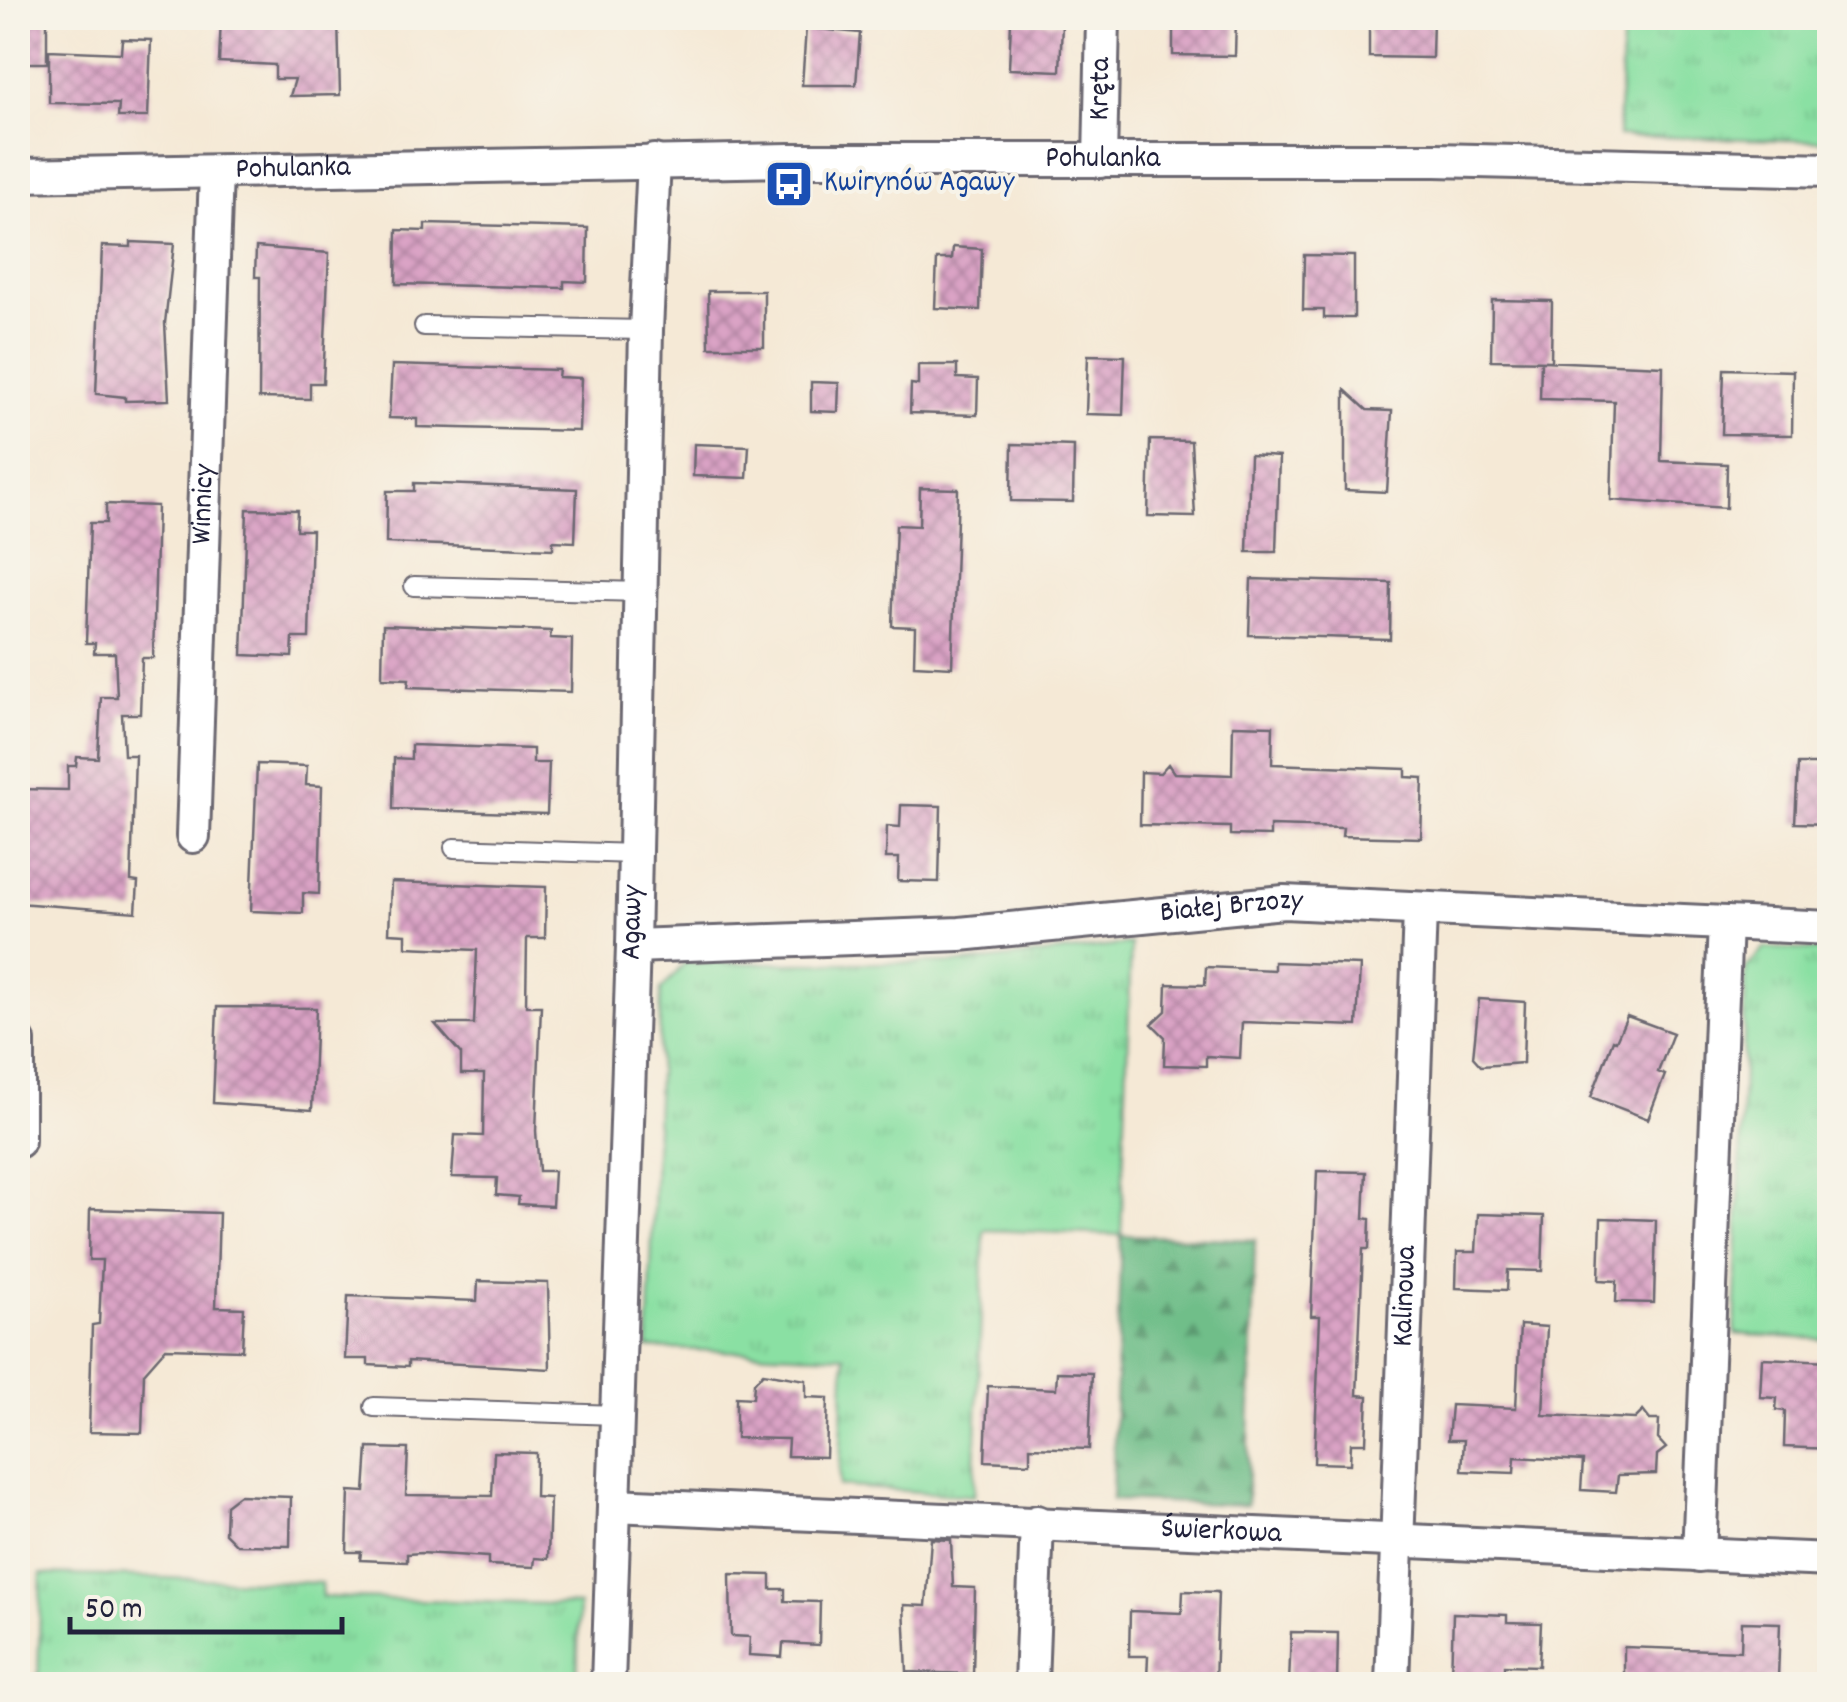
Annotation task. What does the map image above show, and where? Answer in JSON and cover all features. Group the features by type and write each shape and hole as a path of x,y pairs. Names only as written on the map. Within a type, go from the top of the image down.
{"street":[{"name":"Kręta","path":"1100,162 1103,18"},
{"name":"Pohulanka","path":"18,175 654,161 1436,160 1830,170"},
{"name":"Agawy","path":"608,1684 654,161"},
{"name":"Winnicy","path":"193,836 216,172"},
{"name":"Białej Brzozy","path":"633,946 960,934 1284,902 1830,928"},
{"name":"Kalinowa","path":"1392,1684 1420,911"},
{"path":"1700,1555 1725,923"},
{"path":"18,1041 18,1141"},
{"name":"Świerkowa","path":"614,1505 1830,1560"},
{"path":"1031,1684 1037,1522"}],"lane":[{"path":"424,326 646,330"},
{"path":"414,586 641,592"},
{"path":"454,848 635,854"},
{"path":"374,1407 616,1415"}],"green space":[{"path":"1623,18 1829,18 1829,141 1618,136"},
{"path":"1131,944 1121,1235 984,1230 974,1496 839,1486 845,1356 648,1348 661,990 685,963 964,963"},
{"path":"1765,948 1829,951 1829,1340 1735,1334 1746,968"},
{"path":"1121,1235 1255,1240 1247,1505 1112,1500"},
{"path":"41,1574 321,1583 322,1597 579,1605 577,1684 38,1684"}],"building":[{"path":"18,18 47,18 47,63 18,63"},
{"path":"221,18 338,18 340,95 290,96 295,79 275,79 275,65 219,62"},
{"path":"1173,18 1236,18 1235,56 1173,55"},
{"path":"1369,18 1433,18 1432,58 1369,57"},
{"path":"1011,21 1062,23 1060,71 1009,69"},
{"path":"806,28 860,33 856,85 802,85"},
{"path":"122,39 151,40 148,117 118,117 119,104 49,103 49,50 121,53"},
{"path":"425,224 588,228 587,282 564,281 564,288 396,284 397,230 425,231"},
{"path":"131,242 174,244 165,323 169,400 125,401 125,397 96,394 102,246 131,247"},
{"path":"256,247 329,253 323,383 310,383 310,399 259,398 260,277 255,277"},
{"path":"953,247 982,249 980,310 935,308 937,259 952,259"},
{"path":"1304,255 1354,256 1354,318 1324,318 1324,310 1303,310"},
{"path":"708,291 764,291 764,347 709,347"},
{"path":"1492,300 1552,301 1551,361 1491,360"},
{"path":"1088,355 1125,356 1123,415 1086,414"},
{"path":"1541,361 1663,366 1661,461 1727,464 1726,508 1611,500 1614,401 1540,399"},
{"path":"392,365 559,370 558,377 581,378 579,431 417,427 417,419 389,418"},
{"path":"918,365 957,365 957,378 978,379 977,415 910,413 911,384 918,385"},
{"path":"1724,369 1793,371 1792,435 1722,434"},
{"path":"811,382 839,383 838,412 811,411"},
{"path":"1345,390 1367,410 1392,411 1387,492 1345,490"},
{"path":"1150,440 1191,441 1195,517 1148,516"},
{"path":"694,444 749,446 747,478 693,476"},
{"path":"1012,444 1074,446 1073,502 1011,501"},
{"path":"1250,455 1279,457 1276,552 1247,552"},
{"path":"414,483 577,489 575,542 553,541 553,549 386,543 387,491 414,491"},
{"path":"920,488 958,489 952,667 914,665 915,627 892,626 896,525 919,526"},
{"path":"106,504 157,506 153,658 142,658 140,714 122,714 124,755 135,755 131,881 138,882 136,912 18,903 18,789 68,790 68,766 76,766 77,757 98,758 101,697 117,697 115,653 94,653 95,643 86,643 90,523 106,523"},
{"path":"247,509 297,510 296,530 312,530 309,638 293,638 292,657 242,655"},
{"path":"1251,579 1391,583 1390,639 1249,635"},
{"path":"383,625 551,631 550,638 572,639 571,692 408,687 409,679 382,678"},
{"path":"1233,725 1273,726 1272,764 1406,769 1406,777 1423,778 1421,838 1342,836 1343,828 1270,826 1270,836 1230,835 1230,827 1140,825 1141,772 1160,773 1168,764 1174,773 1232,775"},
{"path":"411,745 533,749 533,763 549,763 547,814 393,809 394,758 411,759"},
{"path":"257,764 307,766 306,785 322,786 319,894 303,893 303,913 251,911"},
{"path":"1798,764 1830,764 1830,824 1795,823"},
{"path":"901,805 941,806 939,882 898,881 899,858 886,858 887,826 900,827"},
{"path":"391,882 546,887 545,938 527,938 526,1006 541,1006 536,1131 539,1171 554,1171 552,1206 518,1204 519,1197 496,1195 497,1178 452,1177 455,1135 483,1136 484,1074 461,1074 461,1054 435,1024 474,1024 477,950 406,947 406,934 389,933"},
{"path":"1274,962 1360,965 1357,1026 1242,1022 1240,1058 1206,1056 1206,1066 1164,1065 1165,1037 1152,1024 1166,1011 1167,984 1205,985 1206,967 1274,970"},
{"path":"1479,999 1525,1002 1523,1063 1481,1066 1473,1057"},
{"path":"217,1007 316,1008 312,1110 213,1103"},
{"path":"1627,1016 1673,1033 1658,1072 1665,1075 1648,1119 1591,1097 1613,1040 1616,1041"},
{"path":"1317,1171 1366,1172 1364,1218 1370,1219 1369,1249 1363,1249 1357,1395 1368,1396 1366,1443 1351,1443 1350,1464 1314,1463 1320,1316 1311,1316"},
{"path":"90,1209 219,1213 216,1307 244,1308 242,1350 166,1348 144,1373 142,1433 89,1432 92,1325 99,1324 102,1260 89,1260"},
{"path":"1478,1214 1544,1216 1542,1271 1508,1270 1507,1290 1456,1288 1457,1252 1476,1252"},
{"path":"1601,1218 1656,1220 1654,1303 1616,1302 1617,1281 1599,1280"},
{"path":"478,1281 548,1283 550,1369 408,1361 408,1367 368,1365 368,1359 345,1359 348,1296 477,1301"},
{"path":"1520,1325 1547,1327 1543,1415 1635,1419 1643,1411 1650,1420 1659,1420 1658,1439 1666,1448 1657,1455 1656,1474 1618,1475 1616,1492 1581,1490 1583,1461 1515,1457 1514,1473 1462,1471 1464,1440 1448,1440 1451,1405 1516,1408"},
{"path":"1762,1358 1830,1361 1830,1449 1784,1447 1785,1411 1776,1410 1777,1398 1760,1397"},
{"path":"1057,1372 1092,1373 1089,1449 1030,1447 1030,1463 985,1461 988,1386 1056,1389"},
{"path":"763,1373 806,1380 806,1397 828,1398 826,1457 787,1456 788,1439 736,1438 736,1397 753,1398 754,1383"},
{"path":"368,1448 408,1449 406,1495 492,1496 494,1452 536,1453 535,1497 550,1498 548,1559 535,1558 534,1567 488,1565 488,1557 421,1553 407,1554 407,1562 360,1560 361,1552 347,1552 349,1491 365,1492"},
{"path":"239,1495 291,1497 290,1546 237,1545 225,1533 226,1505"},
{"path":"931,1539 951,1540 953,1587 975,1588 973,1674 907,1672 904,1605 926,1606"},
{"path":"730,1574 771,1575 771,1589 785,1589 785,1601 820,1602 819,1645 783,1643 782,1657 749,1655 750,1637 731,1636"},
{"path":"1183,1591 1218,1592 1215,1684 1164,1684 1165,1678 1147,1678 1148,1656 1129,1656 1130,1611 1182,1613"},
{"path":"1453,1613 1507,1615 1507,1622 1541,1623 1539,1666 1505,1665 1505,1679 1451,1677"},
{"path":"1742,1622 1780,1623 1778,1678 1771,1678 1770,1684 1624,1684 1624,1647 1741,1651"},
{"path":"1291,1632 1338,1633 1337,1684 1289,1684"}],"place":[{"name":"Kwirynów Agawy","path":"789,184"}]}
